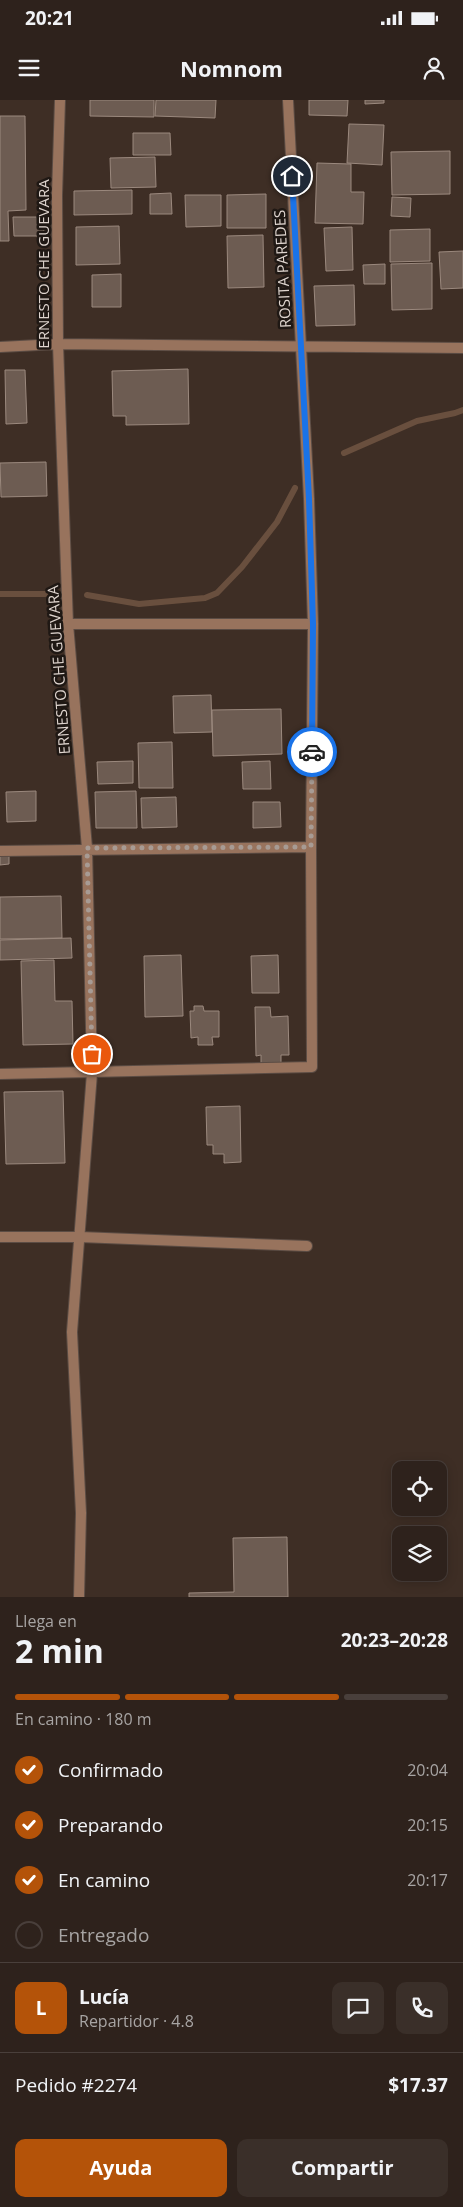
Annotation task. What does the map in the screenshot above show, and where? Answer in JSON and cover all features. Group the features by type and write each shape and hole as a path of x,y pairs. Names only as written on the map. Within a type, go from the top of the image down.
{"street":[{"name":"ERNESTO CHE GUEVARA","path":"60,100 56,195 58,344 68,624 87,848 92,1072 72,1332 81,1513 80,1597"},
{"name":"ROSITA PAREDES","path":"92,1072 312,1067 313,624 302,348 288,100"},
{"path":"0,347 58,344 302,348 463,348"},
{"path":"68,624 313,624"},
{"path":"0,851 87,848 311,847"},
{"path":"0,1074 92,1072"},
{"path":"0,1237 80,1236 307,1246"}],"building":[{"path":"90,100 154,100 154,117 90,116"},
{"path":"156,100 216,100 215,118 155,116"},
{"path":"309,100 348,100 347,116 309,115"},
{"path":"365,100 384,100 384,103 365,104"},
{"path":"0,116 25,116 26,210 8,211 9,241 0,241"},
{"path":"349,124 384,125 382,165 347,163"},
{"path":"133,133 170,133 171,155 133,155"},
{"path":"450,151 450,194 392,195 391,152"},
{"path":"155,157 156,187 111,188 110,158"},
{"path":"317,163 351,164 351,192 364,192 363,224 315,223"},
{"path":"132,190 132,214 74,215 74,191"},
{"path":"171,193 172,214 150,214 150,194"},
{"path":"266,194 266,228 227,228 227,195"},
{"path":"185,195 221,195 221,226 186,227"},
{"path":"392,197 411,198 410,217 391,216"},
{"path":"13,217 43,217 44,236 14,236"},
{"path":"119,226 120,264 76,265 76,227"},
{"path":"352,227 353,270 326,271 324,228"},
{"path":"430,229 430,261 390,262 390,230"},
{"path":"263,235 264,287 228,288 227,236"},
{"path":"463,251 463,288 441,289 439,252"},
{"path":"432,263 432,309 392,310 391,264"},
{"path":"385,264 385,284 364,284 363,265"},
{"path":"121,274 121,307 92,307 92,275"},
{"path":"354,285 355,325 316,326 314,286"},
{"path":"188,369 189,424 126,425 126,416 113,416 112,371"},
{"path":"5,370 25,370 27,423 6,424"},
{"path":"46,462 47,496 1,497 0,463"},
{"path":"211,695 212,732 174,733 173,696"},
{"path":"281,709 282,754 213,756 212,710"},
{"path":"172,742 173,788 139,788 138,743"},
{"path":"133,761 133,783 98,784 97,762"},
{"path":"270,761 271,789 243,789 242,762"},
{"path":"36,791 36,821 7,822 6,792"},
{"path":"136,791 137,828 96,828 95,792"},
{"path":"176,797 177,827 142,828 141,798"},
{"path":"253,802 280,802 281,827 253,828"},
{"path":"0,855 9,855 9,864 0,865"},
{"path":"61,896 62,938 0,939 0,897"},
{"path":"71,938 72,958 0,960 0,940"},
{"path":"181,955 183,1016 145,1017 144,956"},
{"path":"278,955 279,993 252,993 251,956"},
{"path":"54,960 55,1001 72,1001 73,1044 23,1045 21,961"},
{"path":"194,1006 203,1006 204,1011 219,1011 219,1037 212,1037 213,1045 198,1045 198,1037 191,1038 190,1011 194,1011"},
{"path":"255,1007 270,1007 271,1017 288,1016 289,1055 281,1055 281,1065 261,1065 261,1055 256,1056"},
{"path":"63,1091 65,1163 6,1164 4,1092"},
{"path":"240,1106 241,1162 224,1163 224,1154 213,1154 213,1145 207,1145 206,1107"},
{"path":"287,1537 288,1597 189,1597 189,1593 234,1592 233,1538"}],"waterway":[{"path":"344,453 417,421 463,410"},
{"path":"87,595 139,604 205,598 217,593 242,567 277,522 295,488"},
{"path":"0,594 45,594"}],"way so far":[{"path":"92,1054 87,848 311,847 312,752"}],"route":[{"path":"292,176 309,499 313,624 312,752"}]}
